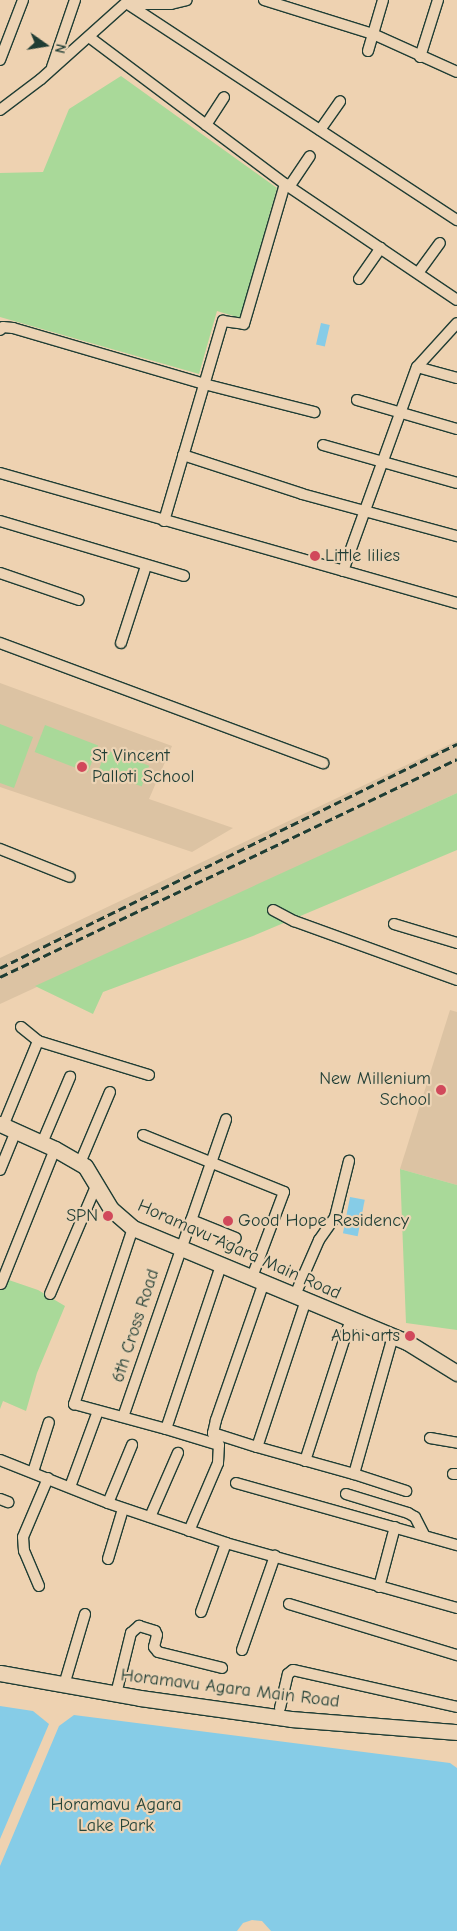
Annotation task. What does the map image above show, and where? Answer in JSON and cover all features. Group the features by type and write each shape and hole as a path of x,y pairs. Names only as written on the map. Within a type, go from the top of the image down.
{"street":[{"path":"0,60 23,0"},
{"path":"52,68 75,0"},
{"path":"0,110 89,37 128,2 171,4 187,0"},
{"path":"264,0 373,34 420,57 457,72"},
{"path":"368,51 384,0"},
{"path":"420,57 438,0"},
{"path":"128,2 457,220"},
{"path":"89,37 287,186 457,300"},
{"path":"206,125 224,97"},
{"path":"320,130 340,101"},
{"path":"164,521 223,321 244,324 287,186 310,156"},
{"path":"418,273 440,243"},
{"path":"359,279 381,248"},
{"path":"343,571 418,367 457,323"},
{"path":"0,330 3,327 13,328 204,384 314,412"},
{"path":"418,367 457,378"},
{"path":"357,400 457,429"},
{"path":"323,445 457,483"},
{"path":"183,455 365,511 457,536"},
{"path":"0,473 457,603"},
{"path":"0,521 184,576"},
{"path":"121,643 146,566"},
{"path":"0,573 79,600"},
{"path":"0,642 323,763"},
{"path":"0,849 70,876"},
{"path":"273,910 294,922 457,980"},
{"path":"394,924 457,943"},
{"path":"20,1027 38,1041 149,1075"},
{"path":"0,1170 6,1127 38,1041"},
{"path":"1,1284 49,1146 70,1077"},
{"path":"80,1163 110,1092"},
{"name":"6th Cross Road","path":"123,1417 180,1246 212,1163 226,1119"},
{"name":"Horamavu Agara Main Road","path":"6,1127 49,1146 85,1166 110,1208 133,1228 222,1263 300,1298 393,1336 457,1373"},
{"path":"143,1135 284,1192 213,1434 219,1445 218,1463 189,1531"},
{"path":"257,1447 300,1298 319,1240 334,1217 348,1162"},
{"path":"50,1294 96,1186"},
{"path":"191,1220 236,1238"},
{"path":"133,1228 74,1404 219,1445"},
{"path":"166,1430 222,1263"},
{"path":"305,1461 351,1319"},
{"path":"354,1474 393,1336"},
{"path":"70,1487 98,1411"},
{"path":"33,1472 49,1422"},
{"path":"213,1434 406,1490"},
{"path":"430,1438 457,1443"},
{"path":"108,1503 132,1445"},
{"path":"150,1518 178,1453"},
{"path":"0,1460 123,1509 226,1543 457,1608"},
{"path":"39,1586 24,1551 23,1537 48,1478"},
{"path":"236,1483 457,1545"},
{"path":"346,1494 408,1513 418,1521 424,1535"},
{"path":"108,1559 123,1509"},
{"path":"379,1587 395,1527"},
{"path":"201,1612 226,1543"},
{"path":"242,1650 275,1556"},
{"path":"289,1604 457,1656"},
{"path":"64,1685 85,1614"},
{"path":"116,1694 131,1633 139,1626 155,1631 157,1635 154,1647 158,1652 222,1668"},
{"path":"280,1708 288,1674 292,1670 457,1707"},
{"name":"Horamavu Agara Main Road","path":"0,1673 116,1694 291,1719 457,1732"}],"shaded area":[{"name":"St Vincent Palloti School","path":"0,683 172,746 149,799 233,828 192,852 0,787"},
{"path":"457,741 457,793 0,1004 0,958"},
{"name":"New Millenium School","path":"450,1010 457,1012 457,1185 400,1169"}],"green space":[{"path":"121,76 277,188 240,318 217,311 199,374 0,317 0,173 43,172 69,109"},
{"path":"0,724 33,737 14,788 0,783"},
{"path":"45,725 98,745 88,773 35,752"},
{"path":"106,750 149,766 142,786 98,771"},
{"path":"457,793 457,850 253,936 103,992 93,1014 35,986"},
{"path":"400,1169 457,1185 457,1330 406,1323"},
{"path":"0,1277 38,1290 65,1306 37,1373 26,1411 3,1401 0,1409"}],"water":[{"path":"321,323 330,325 325,346 316,344"},
{"path":"350,1197 365,1200 358,1236 343,1233"},
{"path":"0,1706 33,1711 49,1724 0,1839"},
{"name":"Horamavu Agara Lake Park","path":"74,1715 450,1763 457,1768 457,1931 271,1931 262,1921 252,1920 243,1923 237,1931 0,1931 0,1866 59,1726"}],"railway":[{"path":"0,968 457,744"},
{"path":"0,977 457,759"}],"place":[{"name":"Little lilies","path":"315,556"},
{"name":"St Vincent Palloti School","path":"82,767"},
{"name":"New Millenium School","path":"441,1090"},
{"name":"SPN","path":"108,1216"},
{"name":"Good Hope Residency","path":"228,1221"},
{"name":"Abhi arts","path":"410,1336"}]}
